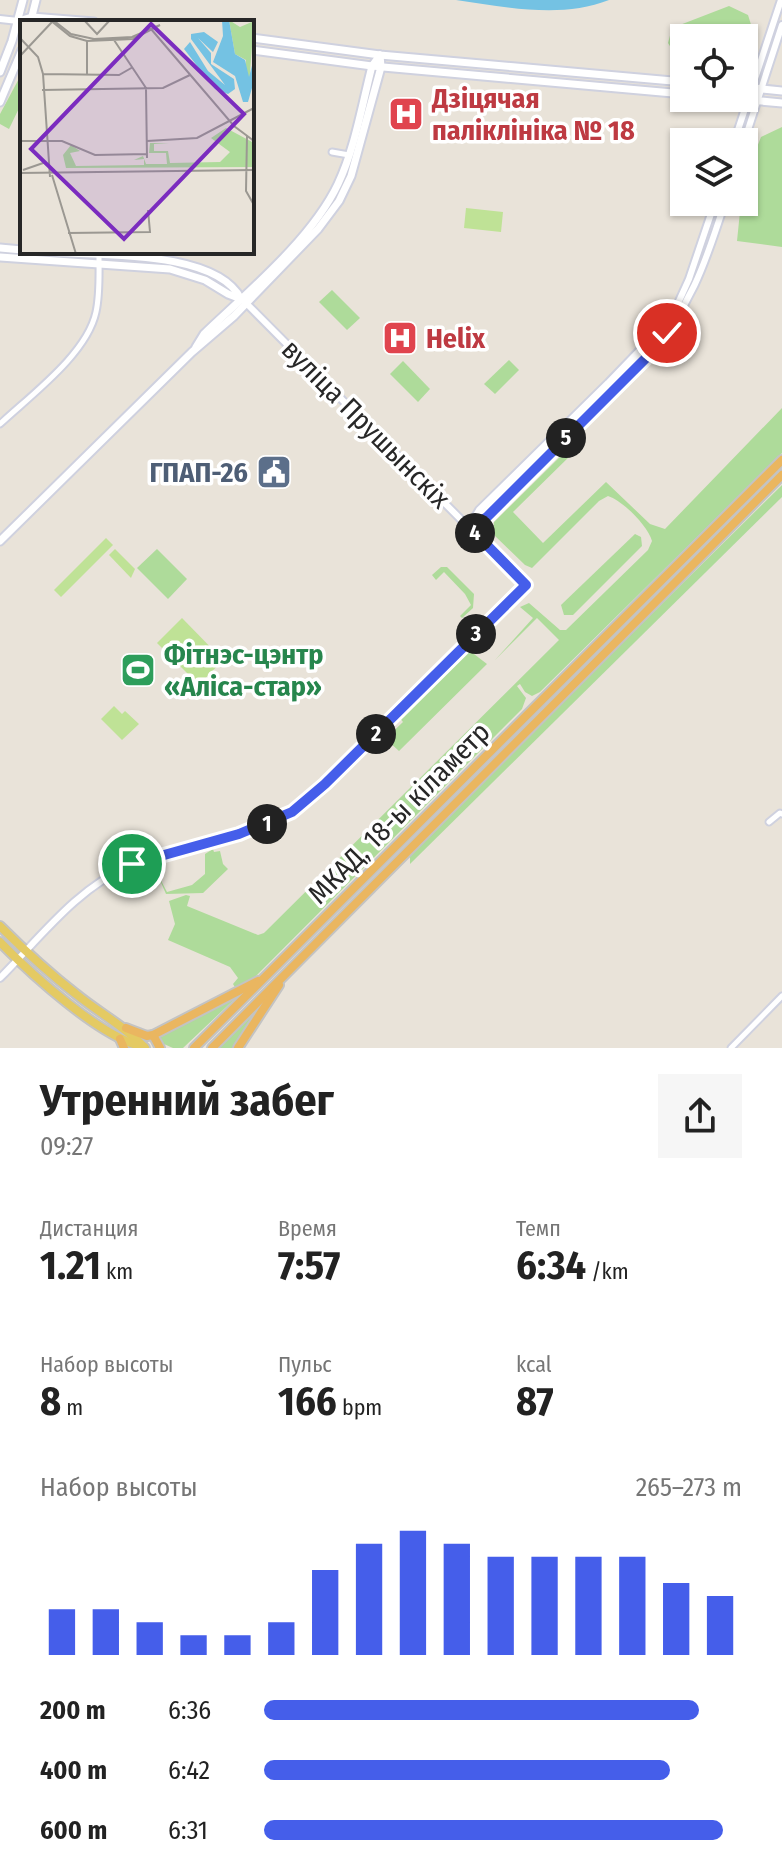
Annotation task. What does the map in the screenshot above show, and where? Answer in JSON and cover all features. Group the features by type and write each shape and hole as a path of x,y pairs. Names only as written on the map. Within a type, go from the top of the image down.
{"highway":[{"path":"638,611 782,460"},
{"path":"638,611 782,475"},
{"name":"МКАД, 18-ы кіламетр","path":"212,1048 638,611"},
{"name":"МКАД, 18-ы кіламетр","path":"194,1048 638,611"},
{"path":"238,1048 294,966"},
{"path":"126,1028 147,1036 153,1035 266,977"},
{"path":"153,1035 160,1048"},
{"path":"120,1039 124,1048"}],"main road":[{"path":"20,20 23,0"},
{"path":"36,0 31,19 52,20"},
{"path":"0,72 20,22"},
{"path":"254,38 380,55 670,81"},
{"path":"254,50 381,67 670,93"},
{"path":"0,102 20,55"},
{"path":"353,156 372,66 380,55"},
{"path":"0,541 244,301 319,217 353,156 381,67 380,55"},
{"path":"758,89 782,91"},
{"path":"758,101 782,103"},
{"path":"0,248 20,250"},
{"path":"59,254 170,269 205,280 244,301"},
{"path":"0,257 99,260"},
{"path":"0,926 78,996 126,1028 147,1048"},
{"path":"0,942 67,1001 120,1039 147,1048"}],"street":[{"path":"758,60 781,0"},
{"path":"0,19 20,22"},
{"path":"758,98 782,25"},
{"path":"332,152 353,156"},
{"path":"469,527 483,506 661,328 689,279 710,216"},
{"path":"469,527 487,517 645,359 667,333 691,296 720,216"},
{"path":"0,424 74,356 87,338 97,311 99,260"},
{"name":"вуліца Прушынскіх","path":"0,978 76,902 118,871 148,858 266,824 292,812 325,784 526,585 244,301"},
{"path":"769,822 782,814"},
{"path":"731,1048 782,996"}],"green space":[{"path":"729,6 748,15 751,24 682,24"},
{"path":"20,77 20,106 9,129 0,124 0,114"},
{"path":"782,127 782,247 737,241 740,216 758,216 758,145 761,137"},
{"path":"466,208 503,212 501,232 464,228"},
{"path":"332,290 360,318 347,330 319,302"},
{"path":"509,360 519,370 495,394 484,384"},
{"path":"403,361 430,389 418,402 390,374"},
{"path":"782,408 782,453 540,692 532,696 520,684 517,686 526,698 522,709 252,980 236,989 233,984 238,978 230,967 168,940 175,924 169,901 186,895 190,896 187,906 258,935 264,933 559,640 537,618 495,660 533,618 520,607 529,603 560,630 566,630 648,550 652,541 646,528 627,508 608,496 599,501 532,568 493,534 494,522 576,441 581,450 576,455 573,453 513,512 543,543 606,482 650,524 665,529"},
{"path":"782,485 782,497 410,864 410,853"},
{"path":"635,534 641,537 642,546 573,615 564,615 561,605"},
{"path":"106,538 113,545 61,597 54,590"},
{"path":"115,549 135,569 131,578 109,555"},
{"path":"157,549 187,579 168,599 137,568"},
{"path":"441,567 447,567 474,594 473,608 462,618 460,616 471,605 444,572 436,580 432,575"},
{"path":"182,618 223,660 199,685 157,643"},
{"path":"470,651 487,664 399,751 388,741 379,749 377,747 403,722 400,718"},
{"path":"114,706 139,724 122,740 101,719"},
{"path":"213,849 214,852 220,851 223,864 228,869 203,893 166,894 156,871 167,892 192,885 205,874 205,854"},
{"path":"272,992 234,1048 219,1048"},
{"path":"239,995 183,1048 173,1048 157,1041 159,1035"}],"water":[{"path":"456,0 609,0 572,9 533,10"}],"place":[{"name":"Дзіцячая паліклініка № 18","path":"406,114"},
{"name":"Helix","path":"400,338"},
{"name":"ГПАП-26","path":"274,472"},
{"name":"Фітнэс-цэнтр «Аліса-стар»","path":"138,670"}],"route":[{"path":"132,864 239,834 292,812 390,720 526,585 469,527 487,517 645,359 667,333"}]}
